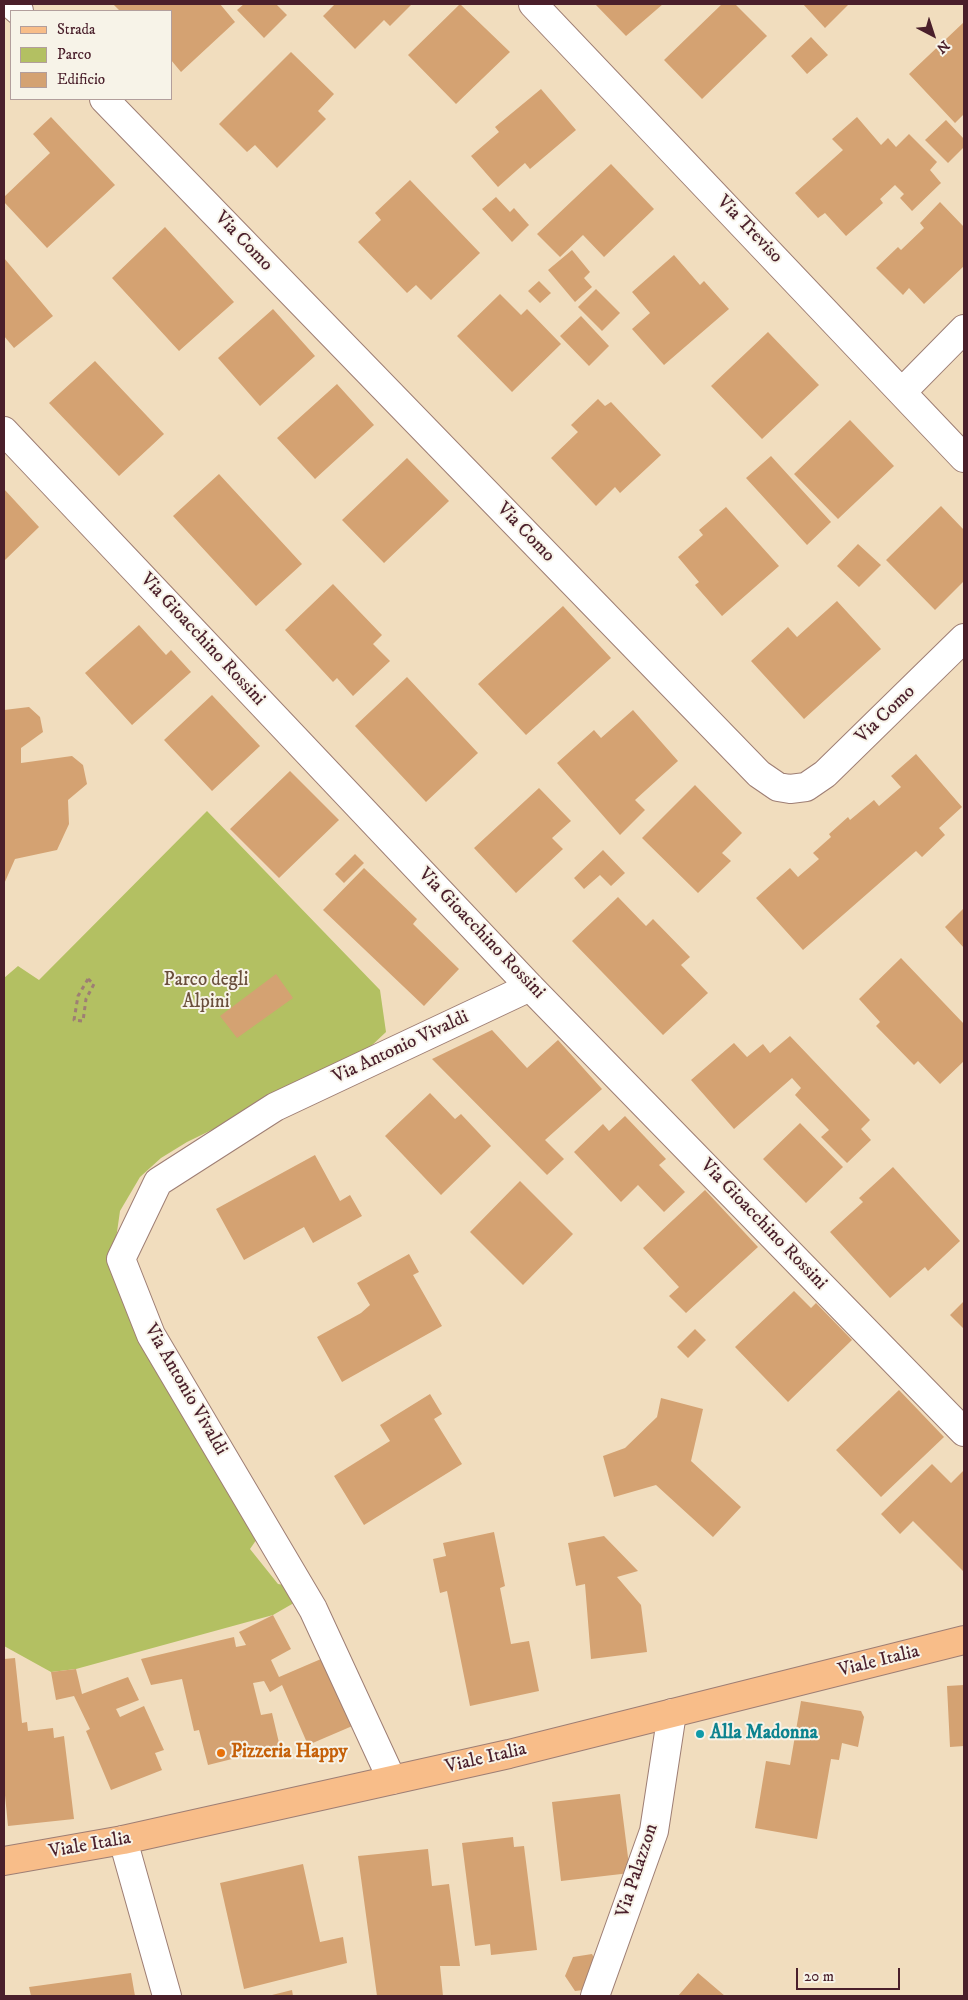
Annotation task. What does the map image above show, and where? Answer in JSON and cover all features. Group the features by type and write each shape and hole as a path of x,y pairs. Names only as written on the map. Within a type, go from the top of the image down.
{"main road":[{"name":"Viale Italia","path":"4,1861 123,1840 509,1754 964,1640"}],"street":[{"name":"Via Treviso","path":"533,4 903,391 964,458"},
{"name":"Via Como","path":"105,100 752,766 778,788 806,787 825,774 964,638"},
{"path":"903,391 964,330"},
{"name":"Via Gioacchino Rossini","path":"4,431 530,987 964,1432"},
{"name":"Via Antonio Vivaldi","path":"392,1780 312,1609 151,1335 121,1259 158,1182 275,1107 530,987"},
{"name":"Via Palazzon","path":"595,1996 654,1831 672,1713"},
{"path":"123,1840 167,1996"}],"path":[{"path":"88,979 94,984 86,999 83,1021 74,1020 78,996 88,979"}],"green space":[{"name":"Parco degli Alpini","path":"207,811 380,990 386,1032 368,1049 302,1086 187,1142 161,1158 140,1177 120,1211 115,1246 261,1533 250,1549 278,1584 298,1587 299,1600 273,1615 76,1669 51,1672 4,1646 4,978 18,966 39,980"}],"building":[{"path":"113,4 220,4 235,22 181,72 172,61 172,10 119,10"},
{"path":"244,4 276,4 287,15 264,38 237,10"},
{"path":"335,4 412,4 390,26 384,20 355,49 323,16"},
{"path":"460,4 510,52 456,104 408,55"},
{"path":"595,4 663,4 626,36"},
{"path":"722,4 735,4 767,36 702,99 664,60"},
{"path":"803,4 849,4 825,28"},
{"path":"964,22 964,114 955,123 909,74"},
{"path":"811,37 828,55 807,74 791,56"},
{"path":"291,52 334,94 318,111 326,119 277,168 255,145 247,152 219,124"},
{"path":"541,89 576,130 530,169 525,163 498,187 471,156 499,132 495,127"},
{"path":"51,117 115,185 47,248 4,202 4,197 50,153 33,134"},
{"path":"857,117 881,145 888,138 896,147 909,134 937,162 930,170 941,183 912,211 900,198 904,194 895,185 880,199 883,203 846,236 825,213 818,218 795,193 843,150 832,139"},
{"path":"946,120 964,139 964,147 948,163 925,140"},
{"path":"611,164 654,209 604,257 583,235 560,257 537,234"},
{"path":"410,180 480,253 431,300 416,285 407,293 358,242 381,220 375,213"},
{"path":"496,197 510,212 514,208 529,225 512,242 482,209"},
{"path":"940,202 964,227 964,266 924,304 909,288 903,295 876,268 898,247 901,250 924,228 920,223"},
{"path":"165,227 234,302 179,351 112,278"},
{"path":"572,250 590,272 584,278 592,287 575,302 548,270"},
{"path":"674,255 700,285 704,281 729,309 664,365 632,329 650,313 632,292"},
{"path":"4,258 53,316 14,348 4,336"},
{"path":"539,281 551,293 540,303 528,291"},
{"path":"596,289 620,313 602,331 578,307"},
{"path":"500,294 521,315 527,309 561,344 512,392 457,336"},
{"path":"273,309 315,356 260,406 218,358"},
{"path":"581,316 609,346 589,366 560,336"},
{"path":"768,332 819,385 762,439 711,386"},
{"path":"95,361 164,434 119,476 49,403"},
{"path":"337,384 374,425 315,479 277,438"},
{"path":"598,399 605,406 611,402 661,455 620,493 615,487 596,506 551,458 578,432 571,425"},
{"path":"850,420 894,466 838,519 794,474"},
{"path":"771,456 831,522 807,545 746,478"},
{"path":"407,458 449,501 384,563 342,520"},
{"path":"219,474 302,564 256,606 173,516"},
{"path":"4,489 39,527 4,561"},
{"path":"941,506 964,530 964,581 935,610 886,560"},
{"path":"726,507 779,566 722,616 695,585 699,582 678,557 703,535 699,530"},
{"path":"858,544 881,565 859,587 837,566"},
{"path":"333,584 382,635 373,644 390,661 353,696 337,678 333,682 285,630"},
{"path":"837,601 881,649 804,719 751,661 788,627 797,637"},
{"path":"563,606 611,658 526,735 478,684"},
{"path":"139,625 166,655 171,650 191,672 132,725 85,673"},
{"path":"407,677 478,753 426,802 355,726"},
{"path":"212,695 260,746 212,791 164,740"},
{"path":"29,707 40,717 43,732 21,748 21,763 72,756 83,765 87,784 68,800 69,824 57,850 15,859 4,884 4,710"},
{"path":"633,710 678,761 635,800 645,810 620,835 557,763 594,730 601,738"},
{"path":"916,754 962,807 939,828 945,835 922,857 916,851 803,950 756,898 790,868 798,877 819,859 813,853 831,837 829,834 848,817 850,820 874,800 879,806 901,787 891,776"},
{"path":"290,771 339,820 279,878 230,829"},
{"path":"695,785 742,833 722,853 731,861 698,893 642,838"},
{"path":"539,788 571,821 552,838 563,849 516,893 474,848"},
{"path":"603,850 625,873 611,886 600,875 584,889 574,878"},
{"path":"355,854 364,863 344,883 335,874"},
{"path":"364,868 417,919 413,924 459,969 424,1006 323,910"},
{"path":"618,897 646,926 653,919 690,957 681,965 708,993 663,1035 572,941"},
{"path":"964,908 964,948 945,927"},
{"path":"901,958 964,1024 964,1061 940,1084 918,1061 914,1065 876,1026 880,1022 859,999"},
{"path":"276,974 293,998 237,1038 220,1016"},
{"path":"492,1030 527,1068 558,1040 602,1089 545,1140 564,1159 547,1175 432,1059"},
{"path":"790,1036 870,1120 861,1129 871,1140 847,1163 821,1137 829,1130 795,1095 801,1088 792,1078 734,1129 691,1080 734,1043 747,1057 763,1044 770,1053"},
{"path":"430,1093 455,1119 461,1114 491,1146 441,1195 385,1136"},
{"path":"625,1116 666,1159 659,1165 685,1192 664,1212 638,1185 621,1202 574,1152 603,1124 609,1131"},
{"path":"800,1123 843,1167 806,1203 763,1159"},
{"path":"315,1155 340,1201 350,1195 362,1216 313,1243 304,1227 244,1260 216,1209"},
{"path":"893,1167 960,1241 928,1271 925,1267 890,1298 830,1232 863,1202 859,1198"},
{"path":"520,1181 573,1234 523,1285 470,1232"},
{"path":"705,1190 758,1247 686,1313 669,1296 679,1287 643,1248"},
{"path":"409,1254 419,1272 413,1275 442,1326 342,1382 317,1337 361,1313 370,1305 357,1283"},
{"path":"794,1291 811,1308 816,1303 852,1340 788,1402 735,1347"},
{"path":"964,1301 964,1329 950,1315"},
{"path":"695,1329 706,1340 688,1358 677,1347"},
{"path":"899,1390 944,1437 881,1497 836,1450"},
{"path":"430,1394 442,1414 434,1419 462,1464 364,1525 334,1476 390,1441 380,1425"},
{"path":"661,1398 703,1409 691,1461 741,1507 713,1537 656,1485 614,1497 603,1456 625,1448 657,1417"},
{"path":"932,1464 951,1483 964,1470 964,1572 913,1521 900,1534 881,1514"},
{"path":"494,1532 505,1586 500,1588 511,1644 529,1641 539,1691 470,1706 447,1591 440,1593 433,1559 446,1556 443,1543"},
{"path":"604,1536 638,1571 617,1577 641,1605 647,1652 591,1659 585,1584 576,1586 568,1543"},
{"path":"273,1615 291,1649 271,1660 279,1677 328,1656 357,1724 308,1745 282,1685 270,1692 264,1681 253,1683 261,1715 272,1713 280,1747 208,1765 199,1730 194,1731 182,1679 151,1685 141,1659 234,1637 236,1647 246,1645 239,1632"},
{"path":"15,1658 22,1723 27,1722 28,1731 53,1728 54,1738 64,1736 74,1819 8,1826 4,1785 4,1659"},
{"path":"76,1669 82,1694 128,1677 139,1700 116,1709 120,1717 144,1706 164,1750 155,1753 162,1770 111,1790 86,1731 90,1729 74,1696 56,1700 51,1672"},
{"path":"964,1685 964,1746 950,1747 947,1686"},
{"path":"801,1701 861,1711 864,1717 858,1747 842,1743 839,1760 831,1759 817,1839 755,1828 766,1761 790,1765"},
{"path":"620,1794 630,1873 561,1881 552,1802"},
{"path":"513,1837 514,1847 524,1846 537,1950 491,1955 490,1944 475,1946 462,1843"},
{"path":"428,1849 432,1886 449,1884 460,1966 440,1966 443,1996 377,1996 358,1856"},
{"path":"303,1864 320,1942 343,1937 347,1963 244,1989 220,1883"},
{"path":"592,1954 601,1971 592,1989 575,1991 565,1976 573,1957"},
{"path":"131,1973 135,1996 31,1996 29,1987"},
{"path":"698,1973 725,1996 678,1996"},
{"path":"292,1990 293,1996 268,1996"}],"place":[{"name":"Alla Madonna","path":"700,1734"},
{"name":"Pizzeria Happy","path":"221,1753"}]}
